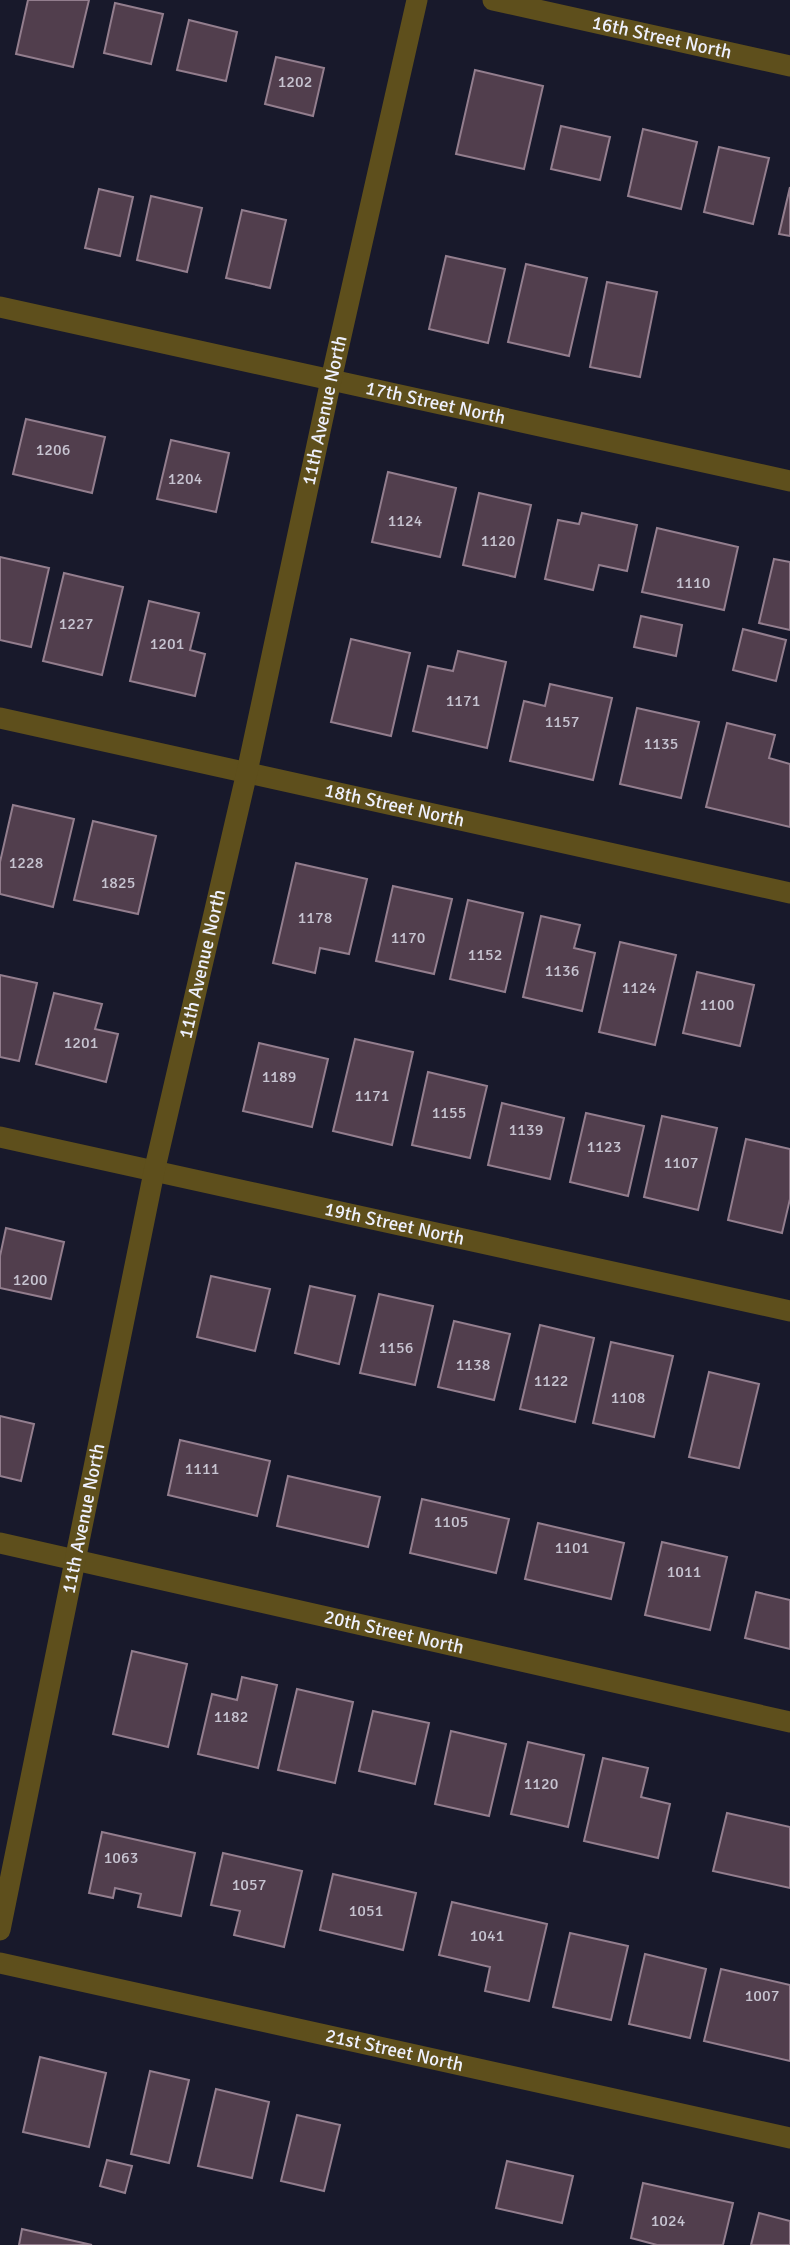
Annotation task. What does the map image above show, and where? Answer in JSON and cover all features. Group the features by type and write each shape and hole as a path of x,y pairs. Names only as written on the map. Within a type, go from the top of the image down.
{"street":[{"name":"11th Avenue North","path":"0,1930 154,1172 247,772 331,380 417,0"},
{"name":"16th Street North","path":"493,0 790,66"},
{"name":"17th Street North","path":"0,307 790,481"},
{"name":"18th Street North","path":"0,718 790,893"},
{"name":"19th Street North","path":"0,1137 790,1311"},
{"name":"20th Street North","path":"0,1543 790,1722"},
{"name":"21st Street North","path":"0,1964 790,2138"}],"building":[{"path":"28,0 89,0 73,67 16,54"},
{"path":"115,3 163,14 151,64 104,53"},
{"path":"189,20 237,32 226,81 177,70"},
{"path":"276,57 324,68 313,116 265,104"},
{"path":"475,70 543,86 524,169 456,154"},
{"path":"561,126 610,137 600,180 551,169"},
{"path":"643,129 697,142 681,209 628,196"},
{"path":"719,147 769,158 753,224 704,212"},
{"path":"790,187 790,236 779,234"},
{"path":"99,189 133,197 120,256 85,248"},
{"path":"151,196 202,208 187,272 137,260"},
{"path":"242,210 286,220 270,288 226,278"},
{"path":"446,256 505,269 488,343 429,329"},
{"path":"526,264 587,278 569,356 508,342"},
{"path":"607,282 657,292 640,377 590,367"},
{"path":"26,419 105,437 92,493 13,474"},
{"path":"171,440 229,453 216,512 157,499"},
{"path":"388,472 456,488 440,557 372,542"},
{"path":"479,493 531,505 515,577 463,565"},
{"path":"582,513 637,525 627,571 599,565 593,590 545,579 558,520 579,524"},
{"path":"657,528 738,547 724,610 642,592"},
{"path":"0,557 49,568 31,647 0,640"},
{"path":"774,559 790,562 790,630 759,623"},
{"path":"64,573 123,587 102,675 43,661"},
{"path":"149,601 199,613 190,650 205,654 195,696 130,681"},
{"path":"641,616 682,625 676,656 634,647"},
{"path":"743,629 786,640 776,681 733,670"},
{"path":"351,639 410,653 391,736 331,722"},
{"path":"458,651 506,662 487,748 413,731 428,666 453,671"},
{"path":"550,684 612,698 593,780 510,761 524,701 545,706"},
{"path":"637,708 699,722 681,798 620,784"},
{"path":"727,723 775,735 769,758 790,764 790,827 706,807"},
{"path":"13,805 74,819 53,907 0,894 0,862"},
{"path":"93,821 156,836 138,914 74,900"},
{"path":"296,863 367,879 349,954 320,948 315,973 273,963"},
{"path":"393,886 452,899 434,974 376,961"},
{"path":"468,900 523,913 505,992 450,979"},
{"path":"541,916 580,925 574,948 595,953 582,1011 523,997"},
{"path":"620,942 676,955 655,1045 599,1032"},
{"path":"697,972 754,985 740,1046 683,1033"},
{"path":"0,975 37,983 19,1061 0,1057"},
{"path":"54,993 102,1004 95,1029 118,1034 106,1082 36,1064"},
{"path":"355,1039 413,1052 392,1145 333,1131"},
{"path":"259,1043 328,1059 312,1127 243,1111"},
{"path":"428,1072 487,1086 470,1158 412,1145"},
{"path":"502,1103 564,1118 550,1179 488,1165"},
{"path":"586,1113 644,1126 628,1196 570,1182"},
{"path":"662,1116 717,1128 698,1210 644,1197"},
{"path":"746,1139 790,1149 790,1199 782,1233 728,1220"},
{"path":"6,1228 64,1242 51,1299 0,1288 0,1256"},
{"path":"211,1276 270,1289 255,1351 197,1337"},
{"path":"310,1286 355,1296 339,1364 295,1353"},
{"path":"379,1294 433,1306 415,1385 360,1373"},
{"path":"454,1321 510,1334 494,1400 438,1387"},
{"path":"540,1325 594,1338 575,1422 520,1409"},
{"path":"611,1342 673,1356 654,1437 593,1423"},
{"path":"709,1372 759,1384 739,1468 689,1457"},
{"path":"0,1416 34,1424 21,1481 0,1476"},
{"path":"180,1440 270,1461 257,1516 168,1495"},
{"path":"288,1476 380,1497 368,1547 277,1526"},
{"path":"422,1499 509,1519 496,1573 410,1553"},
{"path":"538,1523 624,1543 611,1599 525,1579"},
{"path":"662,1542 727,1557 710,1630 645,1615"},
{"path":"756,1592 790,1600 790,1649 745,1638"},
{"path":"132,1651 187,1664 168,1747 113,1734"},
{"path":"242,1677 277,1685 258,1768 198,1754 212,1694 237,1700"},
{"path":"297,1689 353,1702 335,1783 278,1770"},
{"path":"373,1711 429,1723 415,1784 359,1771"},
{"path":"451,1731 506,1744 489,1816 435,1804"},
{"path":"528,1742 584,1755 568,1827 511,1814"},
{"path":"603,1758 648,1768 641,1797 670,1804 658,1858 584,1841"},
{"path":"727,1813 790,1827 790,1888 713,1871"},
{"path":"102,1832 195,1853 181,1916 138,1907 141,1894 115,1888 113,1898 89,1893"},
{"path":"223,1853 302,1871 284,1947 234,1935 240,1911 211,1905"},
{"path":"333,1874 416,1893 403,1950 320,1930"},
{"path":"452,1902 547,1924 529,2001 485,1991 490,1967 439,1955"},
{"path":"570,1933 628,1946 611,2020 553,2007"},
{"path":"645,1954 706,1969 690,2038 629,2024"},
{"path":"721,1969 790,1985 790,2061 704,2041"},
{"path":"40,2057 106,2073 89,2147 23,2132"},
{"path":"150,2071 189,2080 169,2163 131,2154"},
{"path":"216,2089 269,2102 252,2178 198,2166"},
{"path":"297,2115 340,2125 324,2191 281,2181"},
{"path":"107,2160 132,2166 125,2193 100,2186"},
{"path":"507,2161 573,2176 562,2223 496,2208"},
{"path":"643,2183 733,2203 723,2245 657,2245 631,2238"},
{"path":"759,2213 790,2221 790,2245 751,2245"},
{"path":"22,2229 92,2245 19,2245"}]}
